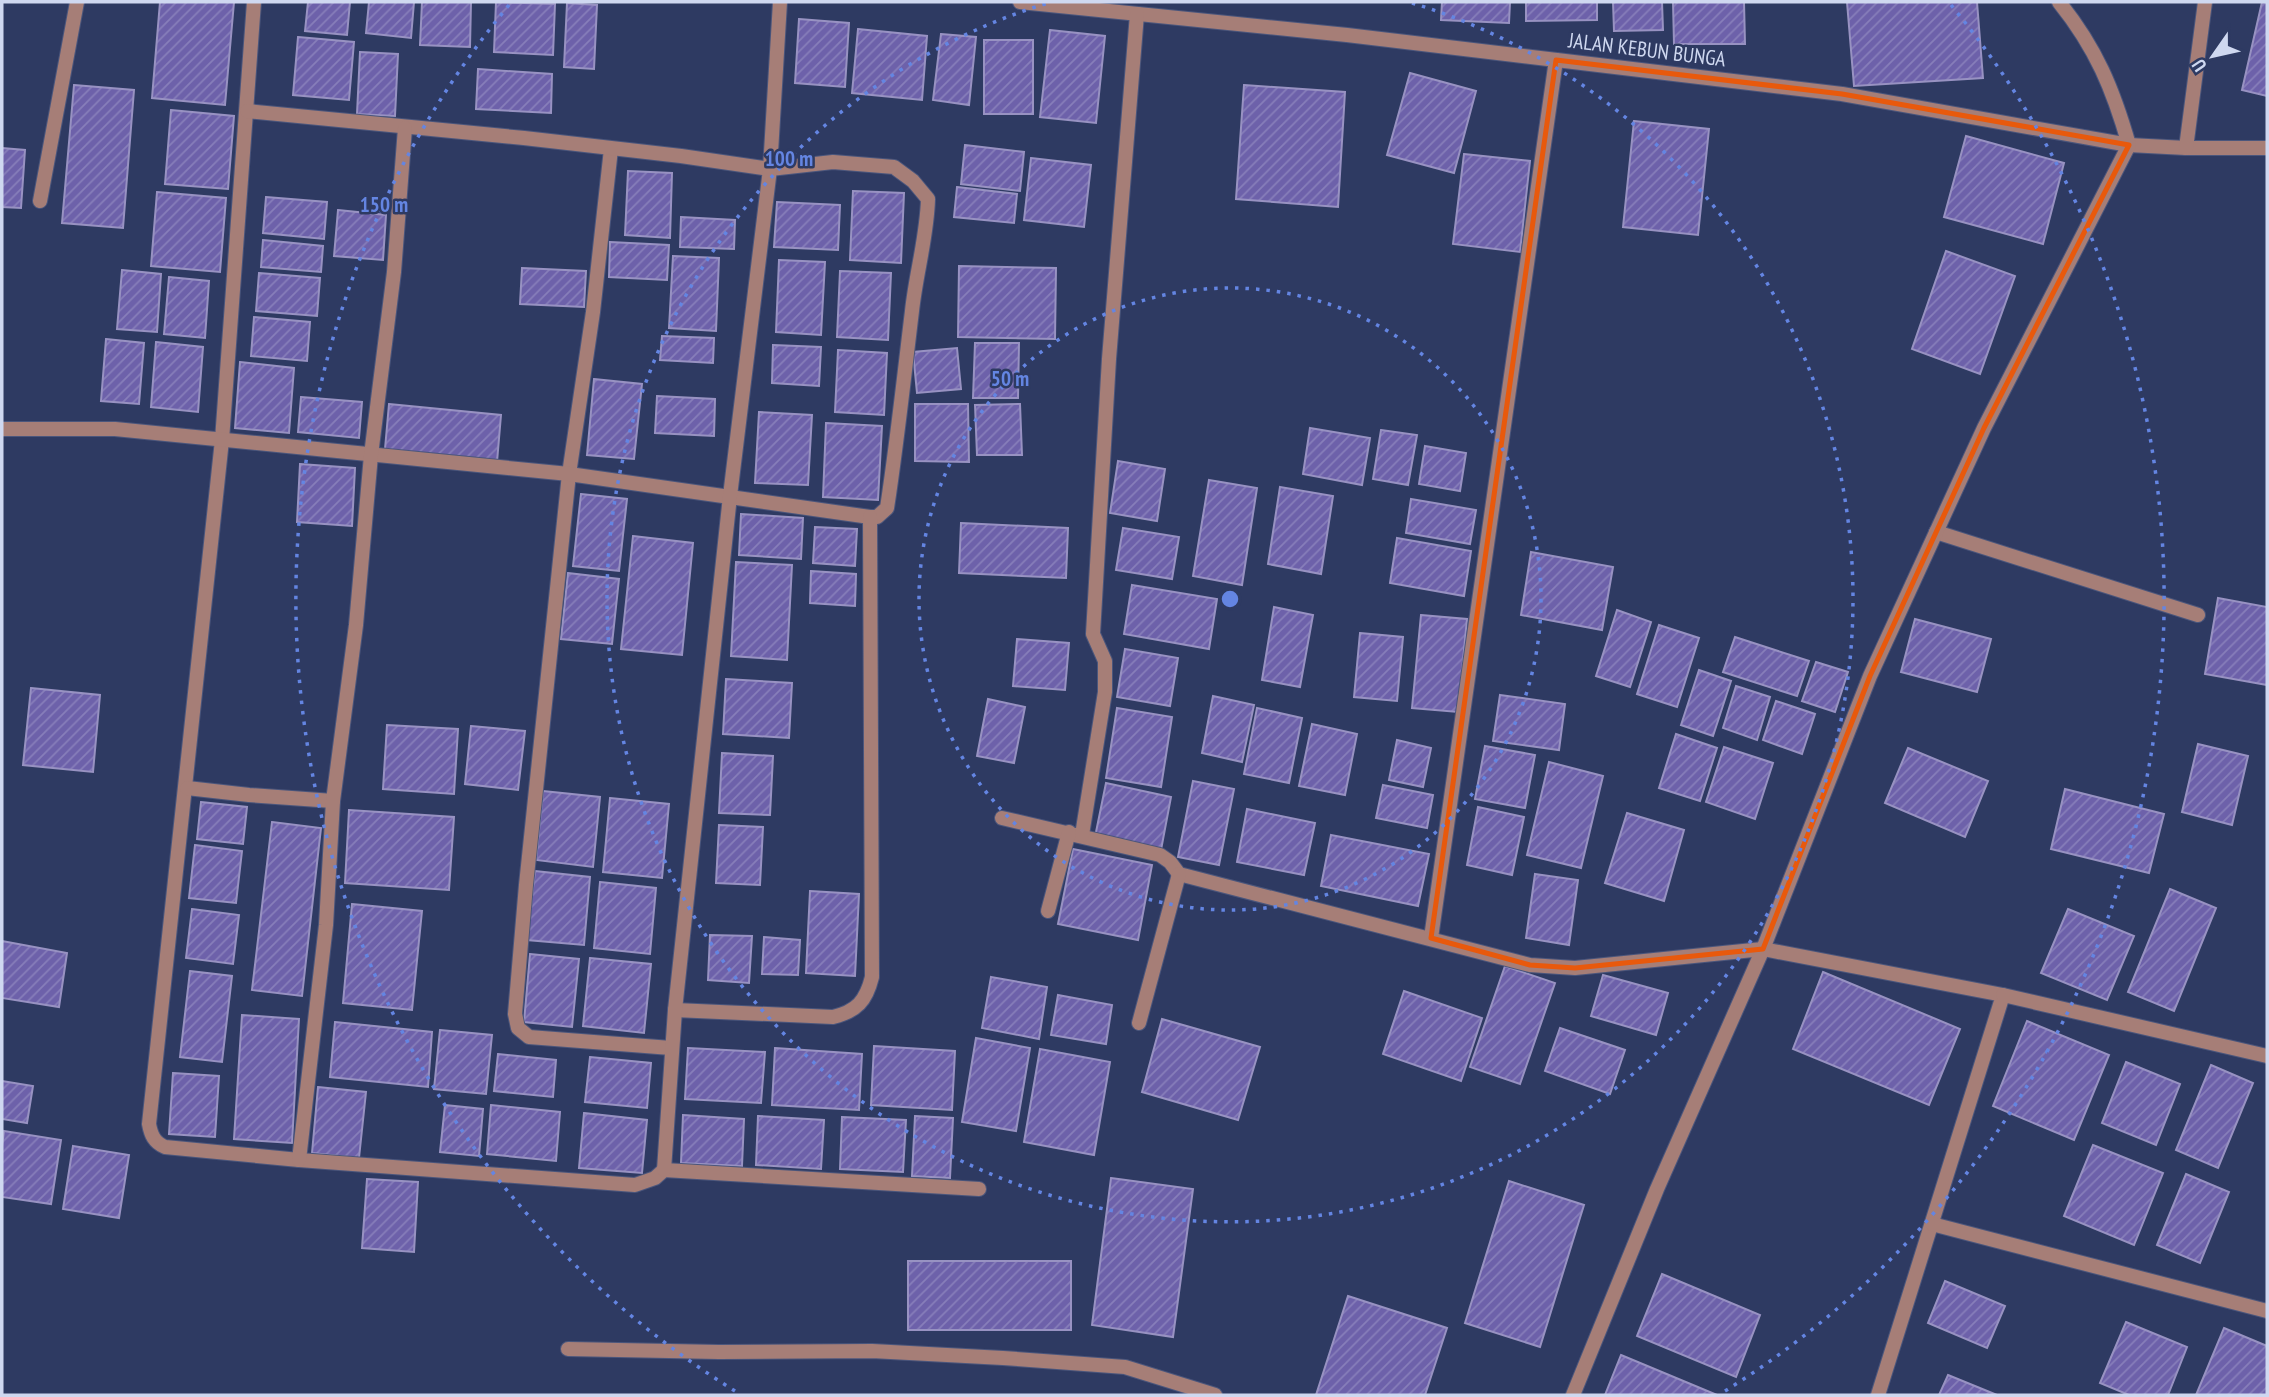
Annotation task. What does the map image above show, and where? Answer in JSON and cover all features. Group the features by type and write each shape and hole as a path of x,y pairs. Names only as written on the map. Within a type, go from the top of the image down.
{"street":[{"path":"40,201 77,2"},
{"path":"254,2 222,440 187,788 149,1124 151,1133 157,1144 164,1147 299,1160 635,1185 655,1178 664,1170 675,1010 730,496 770,169 780,2"},
{"name":"JALAN KEBUN BUNGA","path":"1020,2 1347,35 1842,94 2129,145 2267,148"},
{"path":"1573,1395 1657,1189 1763,949 1870,677 1984,428 2129,145 2118,106 2098,57 2059,2"},
{"path":"2186,148 2205,2"},
{"path":"1048,911 1075,834 1105,692 1105,662 1093,634 1109,359 1137,13"},
{"path":"1431,938 1556,60"},
{"path":"2,429 115,429 569,474 870,517 877,517 887,509 912,307 927,224 928,199 913,181 894,167 833,162 770,169 461,131 405,128 247,111"},
{"path":"299,1160 326,925 333,801 356,625 371,454 394,272 405,128"},
{"path":"611,149 593,312 569,474 526,885 516,1022 524,1034 536,1038 671,1048"},
{"path":"675,1010 833,1017 848,1014 868,994 872,977 870,517"},
{"path":"1936,532 2198,615"},
{"path":"187,788 333,801"},
{"path":"1002,818 1160,855 1170,862 1179,874 1530,965 1575,968 1763,949 2003,995 2267,1056"},
{"path":"1139,1023 1179,874"},
{"path":"1878,1395 2003,995"},
{"path":"664,1170 979,1189"},
{"path":"1932,1224 2267,1311"},
{"path":"568,1349 872,1351 1003,1358 1125,1367 1215,1395"}],"highlighted area":[{"path":"1556,60 1842,94 2129,145 1984,428 1870,676 1763,949 1575,968 1530,965 1431,938"}],"building":[{"path":"160,2 234,2 225,105 152,98"},
{"path":"308,2 350,2 347,35 305,31"},
{"path":"369,2 414,2 411,38 366,33"},
{"path":"422,2 471,2 470,47 420,45"},
{"path":"496,2 555,4 553,55 494,52"},
{"path":"1442,2 1510,2 1509,23 1441,20"},
{"path":"1526,2 1597,2 1597,20 1526,21"},
{"path":"1613,2 1662,2 1663,30 1614,31"},
{"path":"1673,2 1744,2 1745,44 1674,44"},
{"path":"1847,2 1977,2 1983,78 1854,86"},
{"path":"2262,2 2267,2 2267,96 2242,90"},
{"path":"567,3 597,5 594,69 564,67"},
{"path":"799,19 849,23 845,87 795,83"},
{"path":"858,29 927,36 922,100 852,93"},
{"path":"1050,30 1105,36 1096,123 1040,117"},
{"path":"941,34 976,37 969,105 933,100"},
{"path":"298,37 354,42 349,100 293,95"},
{"path":"984,40 1033,40 1033,114 984,114"},
{"path":"360,52 398,54 395,116 357,114"},
{"path":"478,69 552,74 551,113 476,109"},
{"path":"1410,73 1476,91 1454,173 1387,155"},
{"path":"74,85 134,90 123,228 62,223"},
{"path":"1244,85 1345,92 1338,207 1236,199"},
{"path":"171,110 234,116 228,189 165,184"},
{"path":"1634,121 1709,129 1698,235 1623,227"},
{"path":"1966,136 2064,163 2043,244 1944,217"},
{"path":"965,145 1024,152 1020,191 961,184"},
{"path":"2,148 25,150 21,208 2,207"},
{"path":"1464,154 1530,161 1520,252 1453,244"},
{"path":"1031,158 1091,165 1084,227 1024,220"},
{"path":"628,171 672,173 670,238 625,235"},
{"path":"957,187 1017,194 1014,223 954,217"},
{"path":"853,191 904,193 901,263 850,260"},
{"path":"157,192 226,198 220,272 151,266"},
{"path":"266,197 327,202 324,239 263,233"},
{"path":"777,202 840,205 838,250 774,247"},
{"path":"338,210 386,215 383,260 334,256"},
{"path":"681,217 735,220 734,249 680,247"},
{"path":"263,240 323,246 321,272 261,267"},
{"path":"610,242 669,245 667,280 609,277"},
{"path":"1946,251 2015,276 1980,374 1912,349"},
{"path":"673,256 719,258 716,331 669,328"},
{"path":"779,260 825,262 821,335 776,332"},
{"path":"959,266 1056,268 1055,339 958,337"},
{"path":"522,268 586,271 584,307 520,304"},
{"path":"122,270 161,274 157,332 117,329"},
{"path":"840,271 891,273 888,340 837,337"},
{"path":"259,273 320,278 317,316 256,311"},
{"path":"169,277 209,281 205,338 164,334"},
{"path":"254,317 310,322 307,361 251,356"},
{"path":"662,336 714,338 713,363 660,360"},
{"path":"106,339 144,343 139,404 101,401"},
{"path":"156,342 203,347 198,412 151,407"},
{"path":"975,343 1019,343 1018,398 973,398"},
{"path":"773,345 821,347 819,386 772,383"},
{"path":"957,348 961,389 917,393 913,352"},
{"path":"838,350 887,353 884,415 835,412"},
{"path":"240,362 294,368 289,433 235,428"},
{"path":"594,379 642,384 634,459 587,455"},
{"path":"657,396 715,399 714,436 655,433"},
{"path":"301,397 362,402 359,438 298,432"},
{"path":"389,404 501,415 497,462 385,449"},
{"path":"915,404 968,404 969,462 915,461"},
{"path":"1020,404 1022,455 977,455 975,405"},
{"path":"759,412 812,415 808,485 755,483"},
{"path":"826,423 882,426 878,500 823,497"},
{"path":"1310,428 1370,438 1362,485 1303,474"},
{"path":"1381,430 1417,435 1408,485 1373,479"},
{"path":"1425,446 1466,453 1460,491 1419,484"},
{"path":"1118,461 1165,469 1157,521 1110,513"},
{"path":"300,464 355,468 352,526 297,522"},
{"path":"1209,480 1257,488 1242,585 1193,576"},
{"path":"1280,487 1333,496 1321,574 1268,564"},
{"path":"581,494 627,499 619,571 573,566"},
{"path":"1411,499 1476,510 1470,544 1406,533"},
{"path":"741,514 803,518 801,559 739,555"},
{"path":"961,523 1068,528 1066,578 959,573"},
{"path":"815,527 857,529 855,566 813,563"},
{"path":"1123,528 1179,537 1172,579 1116,570"},
{"path":"633,536 693,543 682,655 621,649"},
{"path":"1397,538 1471,551 1464,596 1390,583"},
{"path":"1531,552 1613,567 1602,630 1521,615"},
{"path":"736,562 792,565 787,660 731,656"},
{"path":"811,571 856,574 855,606 810,603"},
{"path":"568,573 619,579 612,644 561,639"},
{"path":"1132,585 1217,599 1209,649 1124,634"},
{"path":"2218,598 2267,607 2267,685 2205,674"},
{"path":"1274,607 1313,615 1300,687 1262,680"},
{"path":"1617,610 1651,622 1630,687 1596,676"},
{"path":"1421,615 1467,619 1458,712 1412,708"},
{"path":"1915,619 1991,639 1977,692 1901,672"},
{"path":"1659,625 1699,638 1677,707 1637,694"},
{"path":"1360,633 1403,637 1397,701 1354,697"},
{"path":"1735,637 1809,661 1797,696 1723,672"},
{"path":"1017,639 1069,643 1065,690 1013,686"},
{"path":"1125,649 1178,658 1170,706 1117,697"},
{"path":"1816,662 1848,672 1835,712 1802,701"},
{"path":"1699,670 1731,681 1713,736 1681,725"},
{"path":"726,679 792,683 789,738 723,734"},
{"path":"1736,686 1770,697 1757,740 1723,728"},
{"path":"31,688 100,695 93,772 23,765"},
{"path":"1500,695 1565,704 1559,750 1493,741"},
{"path":"1213,696 1254,705 1242,762 1202,753"},
{"path":"988,699 1025,707 1014,763 977,756"},
{"path":"1776,701 1815,714 1802,754 1763,740"},
{"path":"1117,708 1172,717 1161,787 1106,778"},
{"path":"1257,708 1302,718 1289,783 1244,774"},
{"path":"1312,724 1357,734 1345,795 1299,786"},
{"path":"387,725 458,729 454,794 383,789"},
{"path":"471,726 525,731 518,790 465,784"},
{"path":"1676,734 1717,748 1700,801 1659,788"},
{"path":"1397,740 1431,748 1423,787 1389,780"},
{"path":"2198,744 2248,756 2232,825 2182,812"},
{"path":"1485,746 1535,755 1525,808 1475,799"},
{"path":"1724,747 1773,763 1755,819 1706,802"},
{"path":"1908,748 1988,781 1965,837 1885,803"},
{"path":"722,753 773,756 770,815 719,813"},
{"path":"1549,762 1603,776 1581,868 1527,855"},
{"path":"1193,781 1234,789 1219,865 1178,857"},
{"path":"1106,783 1171,797 1161,850 1095,837"},
{"path":"1383,785 1433,795 1427,828 1376,818"},
{"path":"2065,789 2164,814 2149,873 2051,849"},
{"path":"543,791 600,797 593,867 536,860"},
{"path":"610,798 669,804 662,878 603,872"},
{"path":"201,802 247,807 243,844 197,839"},
{"path":"1478,807 1524,817 1512,875 1467,865"},
{"path":"1247,809 1315,823 1304,875 1237,862"},
{"path":"349,810 454,817 449,890 345,883"},
{"path":"1627,813 1684,830 1664,901 1605,883"},
{"path":"272,822 321,828 302,996 252,990"},
{"path":"719,825 763,827 760,885 716,883"},
{"path":"1331,835 1429,854 1418,906 1321,886"},
{"path":"195,845 242,851 236,903 189,898"},
{"path":"1073,849 1152,865 1138,940 1058,924"},
{"path":"535,871 590,877 584,945 527,940"},
{"path":"1535,874 1578,880 1569,945 1526,938"},
{"path":"600,882 656,888 650,954 594,948"},
{"path":"2170,889 2216,908 2174,1011 2128,992"},
{"path":"810,891 859,894 855,976 806,973"},
{"path":"352,904 422,911 412,1010 343,1003"},
{"path":"192,909 239,915 233,964 186,958"},
{"path":"2068,909 2134,936 2107,1000 2041,973"},
{"path":"710,935 752,936 749,983 708,980"},
{"path":"764,937 800,940 798,975 762,974"},
{"path":"2,941 67,953 59,1007 2,998"},
{"path":"530,954 579,959 572,1027 524,1022"},
{"path":"590,958 651,964 644,1033 583,1026"},
{"path":"1505,966 1555,983 1520,1084 1470,1067"},
{"path":"190,971 232,976 222,1062 180,1057"},
{"path":"1823,972 1960,1029 1929,1105 1793,1049"},
{"path":"1603,975 1668,993 1656,1035 1591,1016"},
{"path":"991,977 1047,987 1039,1039 982,1028"},
{"path":"1404,991 1482,1018 1461,1081 1383,1054"},
{"path":"1058,995 1112,1005 1106,1044 1051,1035"},
{"path":"242,1015 299,1019 292,1143 234,1139"},
{"path":"1162,1019 1260,1047 1238,1120 1142,1092"},
{"path":"2027,1021 2109,1055 2074,1140 1993,1106"},
{"path":"335,1022 432,1032 428,1087 330,1077"},
{"path":"1560,1028 1625,1050 1610,1094 1545,1071"},
{"path":"440,1030 492,1035 486,1094 434,1089"},
{"path":"976,1038 1030,1048 1016,1131 962,1122"},
{"path":"874,1046 955,1051 952,1110 871,1105"},
{"path":"688,1048 765,1052 761,1103 685,1099"},
{"path":"775,1048 862,1054 859,1110 772,1105"},
{"path":"1040,1049 1110,1062 1094,1155 1024,1142"},
{"path":"498,1054 556,1060 553,1097 494,1091"},
{"path":"590,1057 651,1063 647,1108 585,1102"},
{"path":"2126,1062 2180,1084 2156,1145 2102,1123"},
{"path":"2211,1065 2253,1083 2218,1168 2176,1150"},
{"path":"173,1073 219,1076 215,1137 169,1134"},
{"path":"2,1081 33,1086 27,1123 2,1119"},
{"path":"318,1087 366,1092 359,1158 312,1153"},
{"path":"445,1105 483,1109 479,1156 440,1152"},
{"path":"491,1105 560,1112 556,1161 487,1154"},
{"path":"584,1113 647,1120 642,1173 579,1168"},
{"path":"683,1115 744,1119 742,1166 681,1163"},
{"path":"758,1116 824,1120 821,1169 756,1165"},
{"path":"915,1116 953,1118 950,1178 912,1176"},
{"path":"842,1117 906,1120 903,1172 840,1169"},
{"path":"4,1131 61,1140 51,1204 2,1197"},
{"path":"2093,1145 2163,1173 2134,1245 2064,1216"},
{"path":"73,1146 129,1155 119,1218 63,1209"},
{"path":"2186,1174 2229,1192 2200,1263 2157,1245"},
{"path":"1111,1178 1193,1189 1173,1337 1092,1325"},
{"path":"367,1179 418,1182 414,1252 362,1248"},
{"path":"1509,1181 1584,1205 1540,1347 1465,1323"},
{"path":"908,1261 1071,1261 1071,1330 908,1330"},
{"path":"1662,1274 1760,1315 1736,1377 1637,1336"},
{"path":"1945,1281 2005,1306 1987,1348 1928,1323"},
{"path":"1348,1296 1447,1328 1425,1395 1316,1395"},
{"path":"2126,1322 2187,1347 2168,1395 2129,1395 2100,1383"},
{"path":"2224,1328 2267,1346 2267,1395 2196,1395"},
{"path":"1621,1355 1717,1395 1605,1395"},
{"path":"1948,1375 1997,1395 1939,1395"}]}
